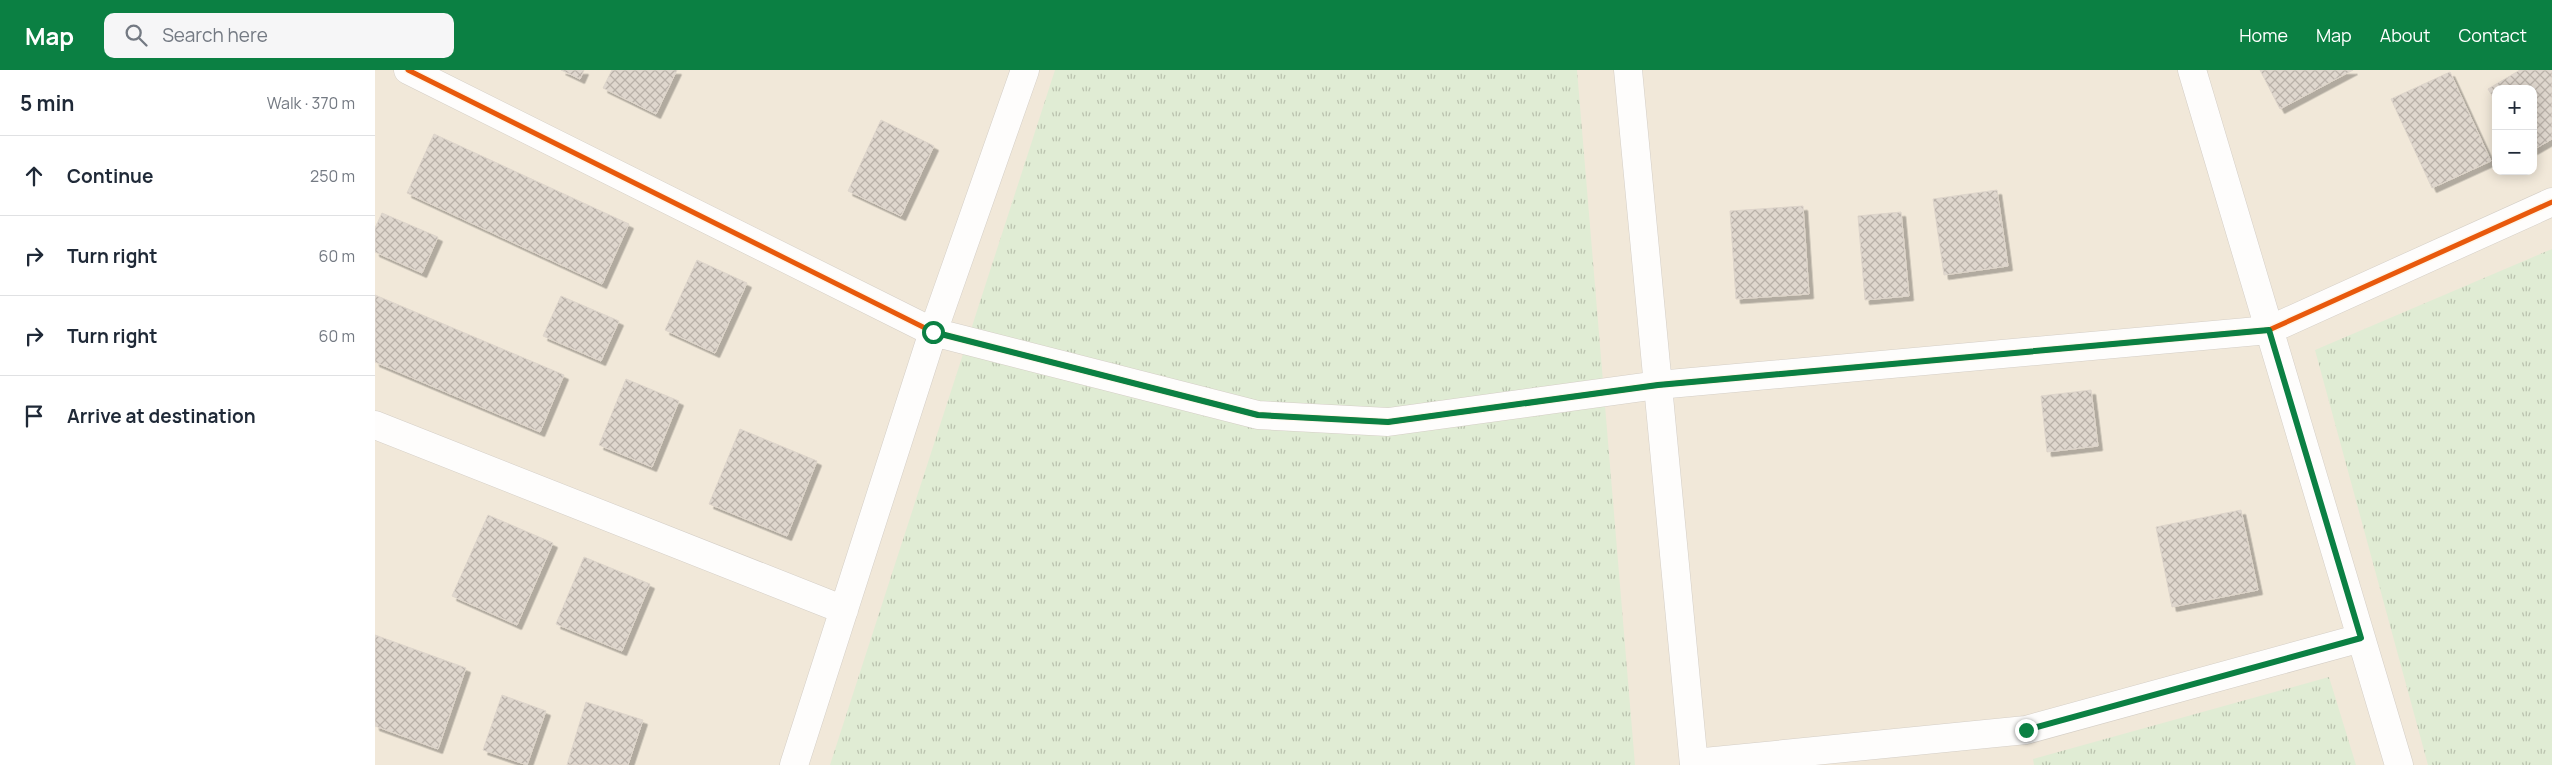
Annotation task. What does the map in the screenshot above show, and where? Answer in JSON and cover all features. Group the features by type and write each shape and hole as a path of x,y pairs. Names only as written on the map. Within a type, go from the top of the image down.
{"street":[{"path":"408,70 933,332 1258,415 1388,422 1658,385 2269,330 2552,202"},
{"path":"794,765 933,332 1025,70"},
{"path":"1628,70 1694,764 2026,730 2361,638"},
{"path":"2192,70 2399,765"},
{"path":"375,425 844,610"}],"shaded area":[{"path":"375,70 2552,70 2552,765 375,765"}],"green space":[{"path":"1055,70 1577,70 1635,765 830,765"},
{"path":"2552,249 2552,765 2428,765 2315,350"},
{"path":"2329,677 2356,765 2034,765 2033,759"}],"building":[{"path":"561,70 584,70 580,79"},
{"path":"612,70 677,70 656,114 603,88"},
{"path":"2260,70 2353,70 2280,109"},
{"path":"2520,70 2552,70 2552,139 2537,148 2537,85 2495,85"},
{"path":"2450,72 2491,161 2432,188 2391,99"},
{"path":"2492,87 2492,96 2488,89"},
{"path":"881,120 934,146 901,216 848,191"},
{"path":"434,134 629,224 602,284 407,193"},
{"path":"1997,190 2008,266 1944,275 1933,199"},
{"path":"1803,206 1809,294 1736,299 1730,211"},
{"path":"1901,212 1909,296 1865,300 1858,216"},
{"path":"382,213 438,237 422,273 375,252 375,228"},
{"path":"697,260 747,283 715,353 665,330"},
{"path":"375,295 564,375 540,432 375,362"},
{"path":"561,296 619,321 601,361 543,336"},
{"path":"626,379 679,401 652,467 599,445"},
{"path":"2091,390 2098,446 2047,452 2041,396"},
{"path":"740,429 817,461 787,536 709,504"},
{"path":"2241,510 2258,590 2172,607 2156,527"},
{"path":"488,515 553,543 517,625 452,596"},
{"path":"584,557 650,584 622,651 556,624"},
{"path":"375,635 466,668 438,749 375,726"},
{"path":"502,695 546,711 527,765 483,750"},
{"path":"586,702 643,720 628,765 567,765"}],"cycle path":[{"path":"408,70 933,332 1258,415 1388,422 1658,385 2269,330 2552,202"}],"route":[{"path":"933,332 1258,415 1388,422 1658,385 2269,330 2361,638 2026,730"}]}
